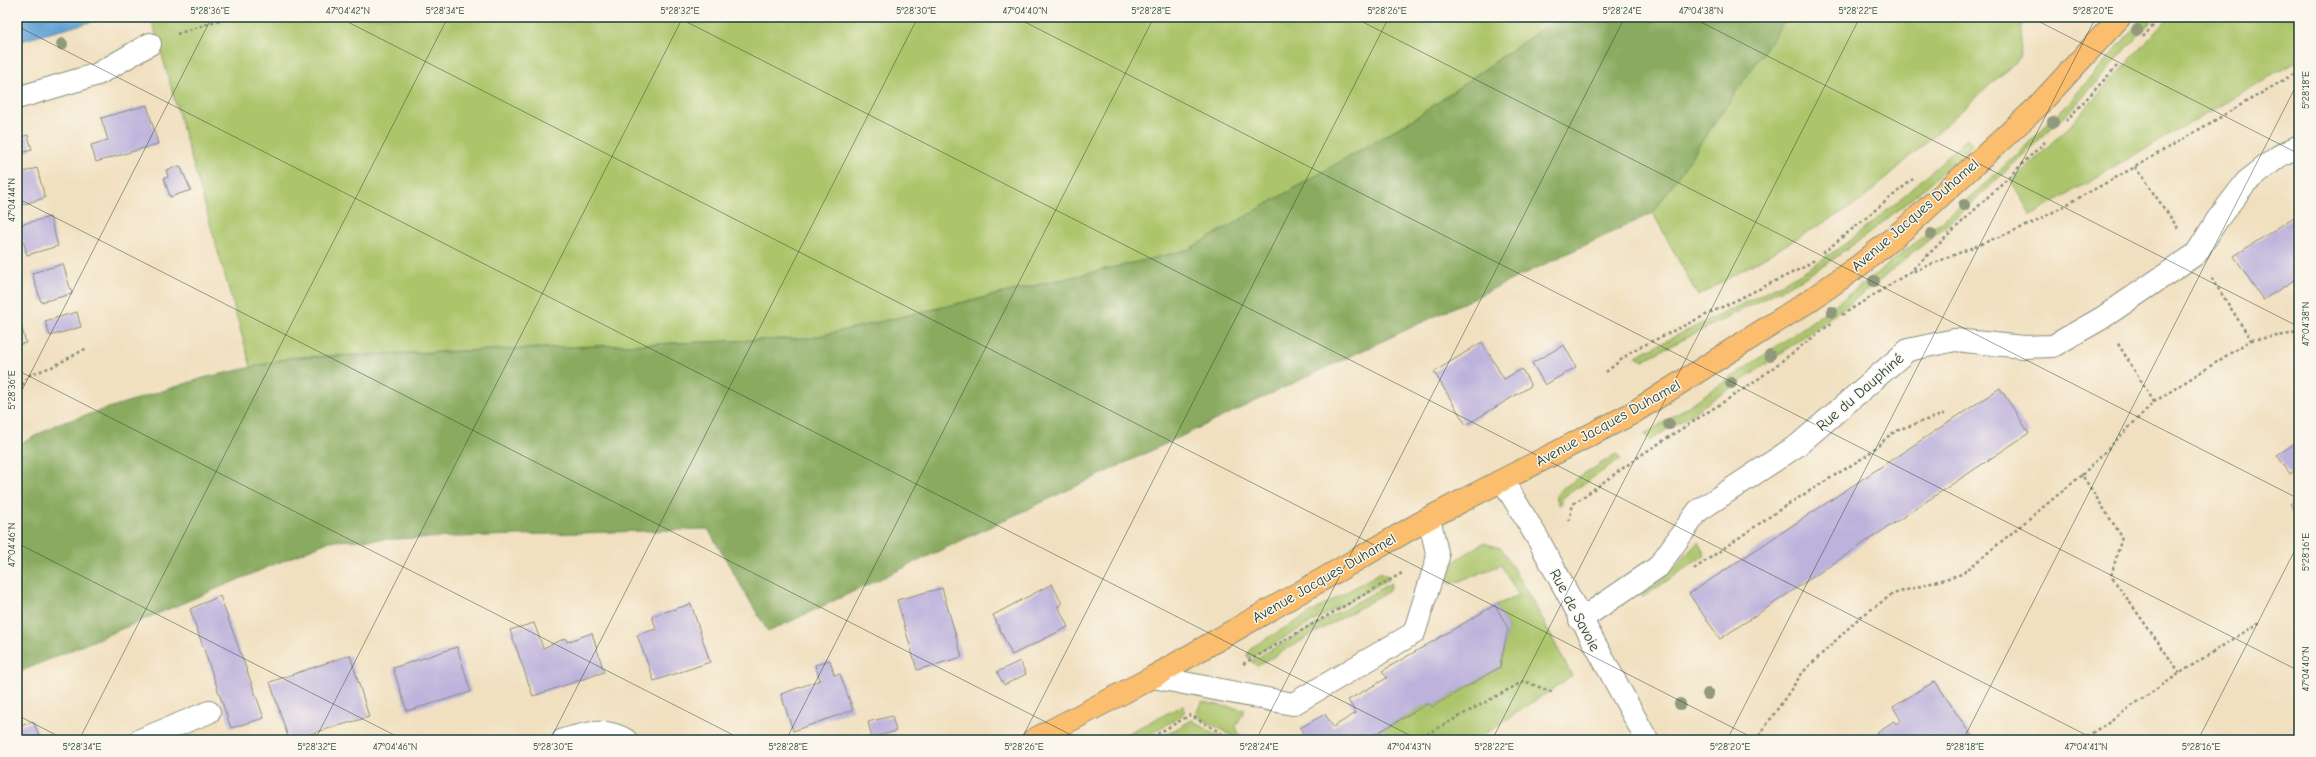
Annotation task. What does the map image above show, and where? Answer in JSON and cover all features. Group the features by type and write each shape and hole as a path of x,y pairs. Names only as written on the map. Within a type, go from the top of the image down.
{"main road":[{"name":"Avenue Jacques Duhamel","path":"1033,740 1153,677 1429,518 1631,414 1809,301 1860,265 1909,225 2036,108 2120,17"}],"street":[{"path":"17,98 98,74 150,44"},
{"name":"Rue du Dauphiné","path":"1580,620 1658,567 1698,512 1798,445 1908,350 1954,340 2023,347 2053,346 2102,318 2196,254 2217,220 2246,182 2279,156 2299,146"},
{"name":"Rue de Savoie","path":"1503,481 1538,539 1580,620 1647,740"},
{"path":"1153,677 1293,704 1414,633 1438,557 1429,518"},
{"path":"140,740 209,712"},
{"path":"563,740 594,732 605,732 617,734 626,740"}],"path":[{"path":"150,44 228,17"},
{"path":"1569,521 1573,504 1644,453 1753,383 1837,318 1907,274 2033,223 2135,167 2299,71"},
{"path":"2135,167 2196,254 2251,340"},
{"path":"1606,372 1632,352 1802,268 1822,255 1916,177"},
{"path":"2102,318 2154,402"},
{"path":"1756,740 1803,672 1859,618 1893,594 1962,574 2082,475 2154,402 2251,340 2290,334 2299,331"},
{"path":"17,396 28,376 54,366 87,348"},
{"path":"1691,571 1782,508 1866,456 1892,434 1903,428 1944,414"},
{"path":"2082,475 2122,536 2111,576 2180,673"},
{"path":"1147,740 1190,715 1193,702 1209,688 1245,663 1406,571"},
{"path":"2082,740 2180,673 2260,622"},
{"path":"1416,740 1524,681 1554,692"},
{"path":"1190,715 1233,740"}],"green space":[{"path":"151,17 1558,17 1417,117 1188,250 810,338 292,357 251,367"},
{"path":"1558,17 1787,17 1653,213 768,632 708,529 330,541 17,673 17,446 55,425 203,378 292,358 810,338 1188,250 1417,117"},
{"path":"1787,17 2032,17 2022,26 2020,58 1861,201 1698,296 1653,213"},
{"path":"2144,17 2155,17 2074,107 1973,202 1943,228 1873,286 1824,322 1755,372 1650,441 1645,434 1813,321 1868,280 1973,195 2070,101"},
{"path":"2169,17 2299,17 2299,60 2031,215 2011,182 2063,133"},
{"path":"1967,138 1973,144 1934,180 1872,231 1828,263 1802,279 1643,360 1636,356 1759,296 1822,260 1886,211"},
{"path":"1616,454 1621,459 1565,496 1562,503 1559,505 1556,496 1560,490"},
{"path":"1698,542 1705,555 1643,597 1641,595 1671,571"},
{"path":"1483,543 1501,548 1536,607 1572,676 1476,740 1365,740 1429,703 1432,707 1500,667 1508,628 1495,605 1519,596 1501,565 1451,584 1445,580 1452,563"},
{"path":"1381,572 1390,578 1249,658 1247,655 1252,647"},
{"path":"1391,583 1389,591 1257,666 1251,661"},
{"path":"1202,702 1245,710 1236,726 1239,734 1248,740 1239,740 1199,717 1196,713"},
{"path":"1184,705 1184,712 1180,717 1139,740 1114,740"},
{"path":"1192,720 1224,740 1157,740"}],"water":[{"path":"17,17 109,17 17,42"}],"building":[{"path":"147,105 158,144 96,162 91,145 108,140 101,118"},
{"path":"28,135 32,150 17,154 17,138"},
{"path":"180,166 191,190 170,197 164,178 168,177 166,170"},
{"path":"37,168 45,198 17,206 17,174"},
{"path":"2299,214 2299,277 2263,300 2234,256"},
{"path":"50,217 58,246 27,255 19,225"},
{"path":"63,264 72,294 41,302 32,273"},
{"path":"17,312 26,343 17,345"},
{"path":"77,312 81,327 50,336 45,321"},
{"path":"1482,342 1504,379 1522,369 1531,386 1466,425 1434,372"},
{"path":"1564,345 1576,367 1545,385 1532,363"},
{"path":"2000,388 2029,433 1720,639 1689,594"},
{"path":"2299,441 2299,468 2290,474 2277,455"},
{"path":"2299,498 2299,518 2290,504"},
{"path":"1052,584 1062,604 1058,606 1068,627 1012,655 993,615"},
{"path":"942,588 962,657 917,670 897,600"},
{"path":"220,596 264,718 231,728 190,609"},
{"path":"691,604 710,662 654,681 637,635 656,629 652,616"},
{"path":"1495,605 1508,628 1500,667 1432,707 1429,703 1365,740 1307,740 1300,728 1325,714 1333,727 1356,713 1348,700 1387,678 1382,671"},
{"path":"534,623 543,648 566,638 567,642 592,633 604,672 533,696 510,630"},
{"path":"457,647 471,692 407,711 393,668"},
{"path":"350,655 369,717 289,740 270,682"},
{"path":"830,660 834,675 840,674 853,710 793,731 781,694 820,680 815,665"},
{"path":"1020,661 1026,674 1004,685 997,672"},
{"path":"1935,681 1974,740 1882,740 1877,732 1894,721 1896,724 1901,720 1893,707"},
{"path":"892,716 896,731 872,738 868,722"},
{"path":"33,721 41,740 17,740 17,728"}]}
